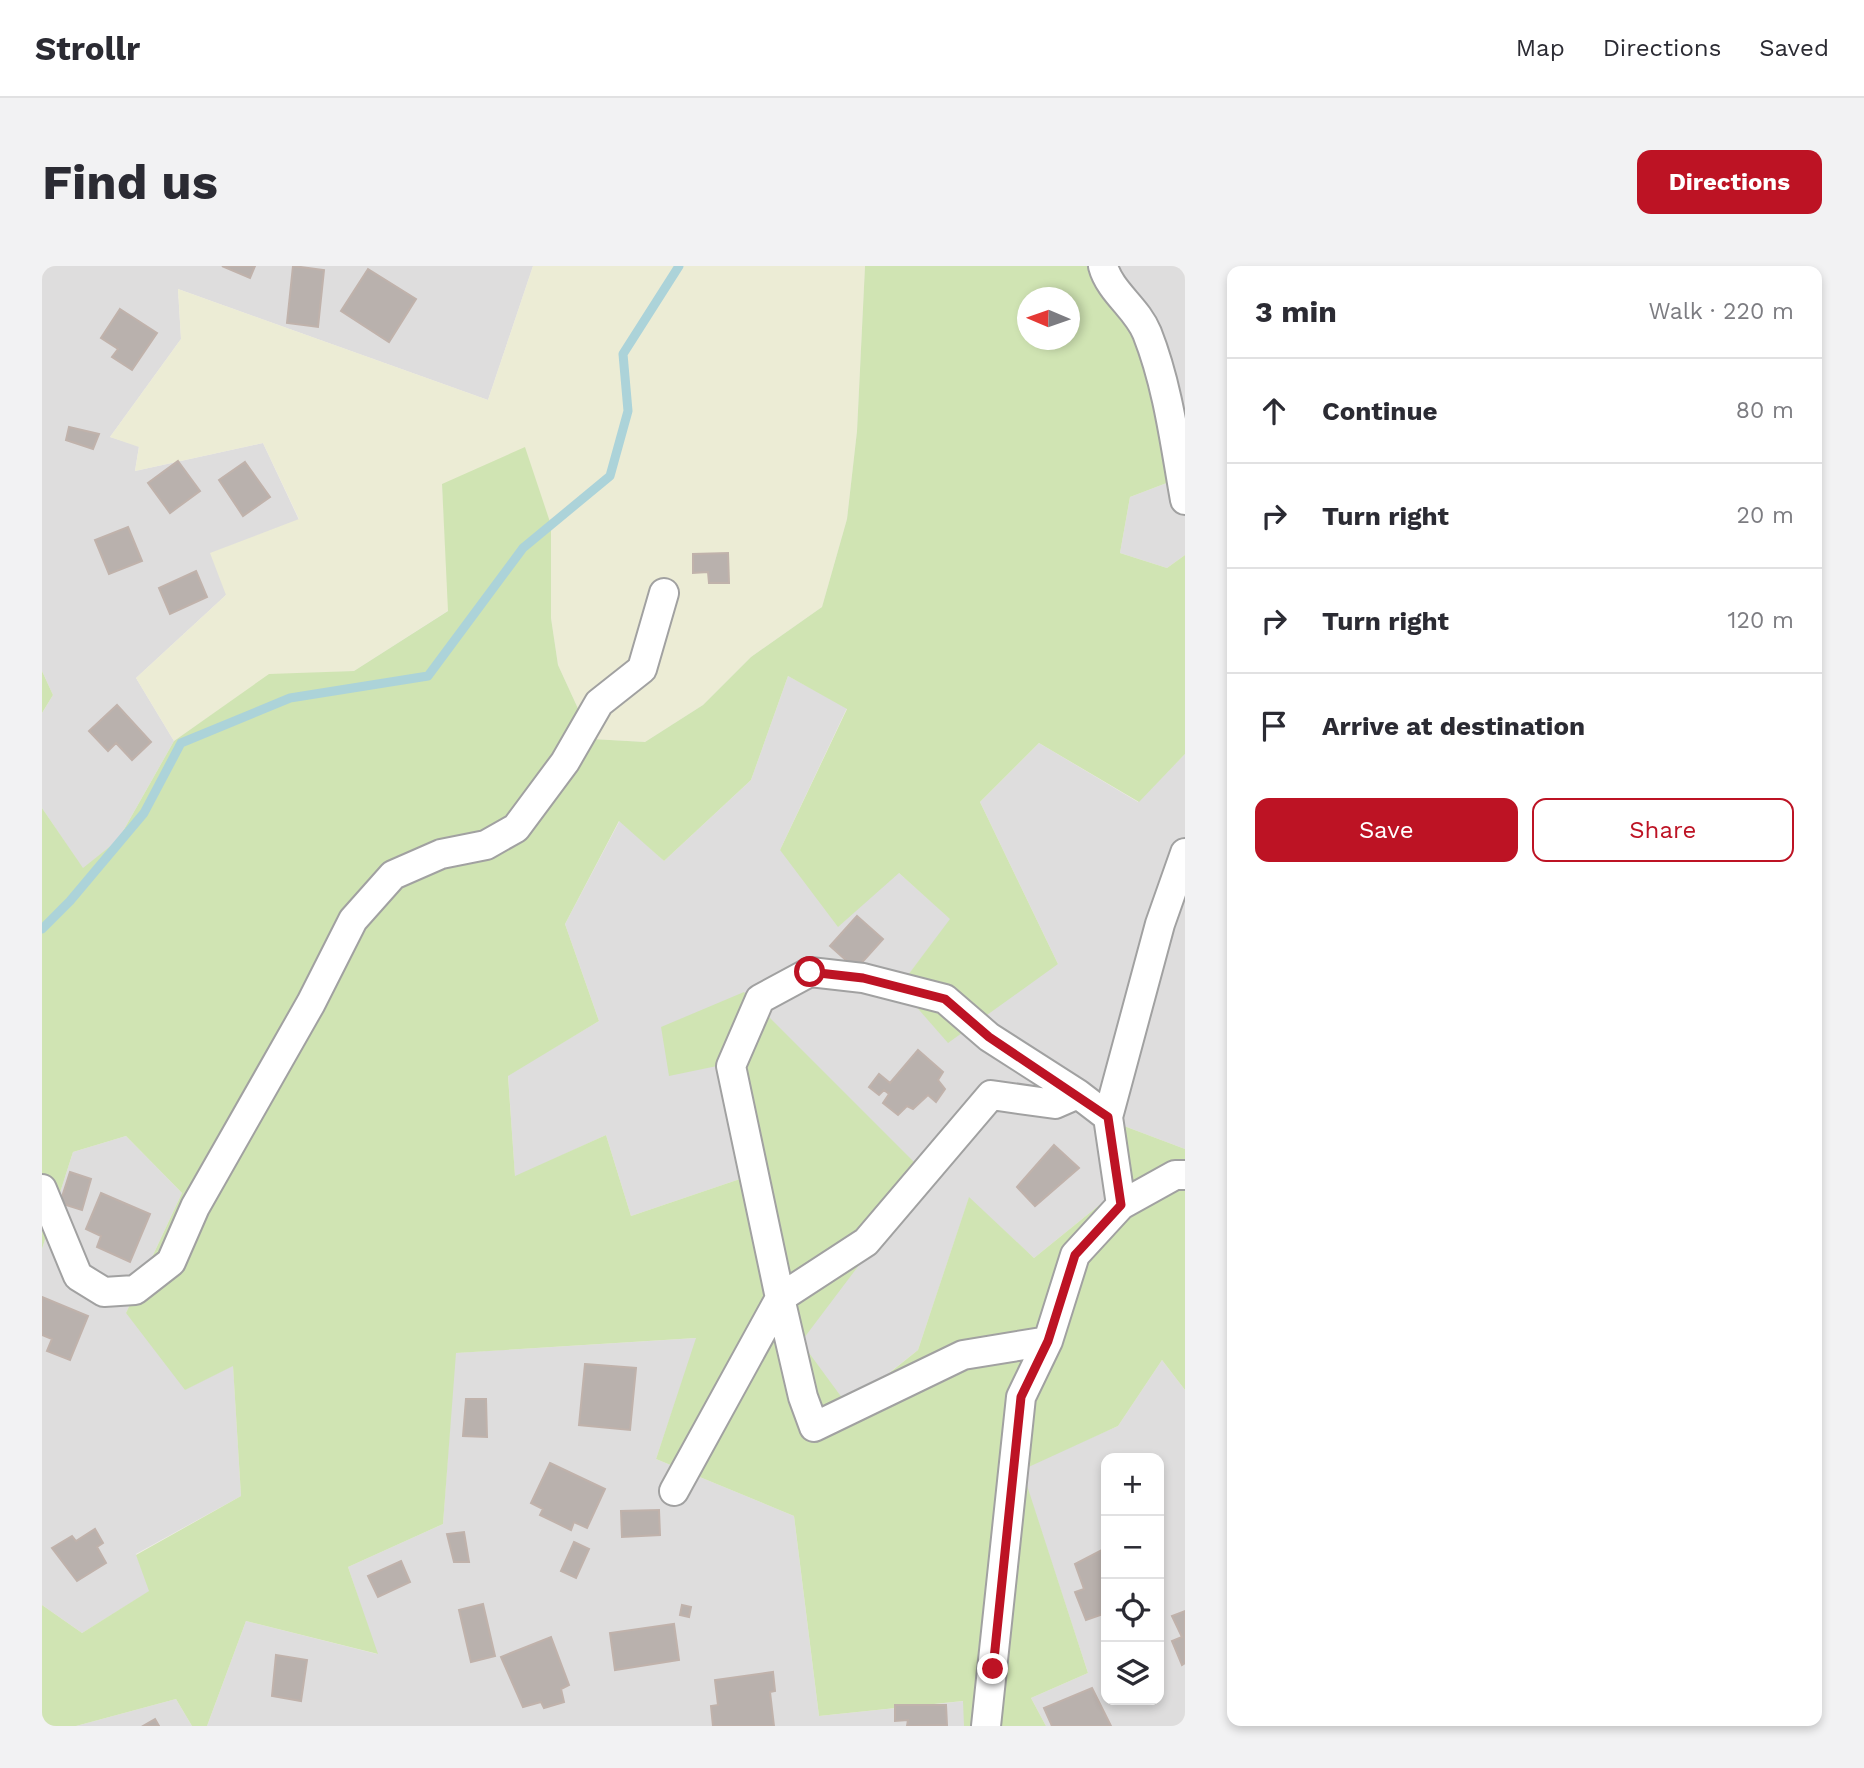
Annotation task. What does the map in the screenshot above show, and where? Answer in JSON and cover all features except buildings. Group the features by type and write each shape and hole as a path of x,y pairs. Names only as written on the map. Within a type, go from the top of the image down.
{"street":[{"path":"1103,266 1106,277 1146,330 1168,402 1185,500"},
{"path":"42,1189 78,1276 104,1292 135,1290 171,1262 195,1207 305,1015 353,920 393,875 441,855 486,845 516,828 565,762 599,703 642,669 664,593"},
{"path":"1121,1205 1108,1117 1160,924 1185,853"},
{"path":"1048,1341 963,1355 814,1427 803,1397 780,1298 731,1066 760,999 810,972 863,978 945,999 989,1037 1078,1094 1108,1117"},
{"path":"674,1491 780,1298 866,1241 991,1095 1055,1104 1078,1094"},
{"path":"986,1726 1021,1397 1048,1341 1075,1255 1121,1205 1175,1175 1185,1175"}],"shaded area":[{"path":"42,266 533,266 488,400 178,289 181,339 110,437 139,446 135,471 263,443 299,520 226,595 136,678 174,741 118,840 83,869 42,808 42,713 53,695 42,671"},
{"path":"1107,266 1185,266 1185,423"},
{"path":"1185,476 1185,555 1167,568 1120,553 1130,497"},
{"path":"788,676 847,708 780,850 899,873 951,919 899,987 1058,964 980,802 1039,743 1138,802 1185,754 1185,1149 1124,1126 1113,1194 1034,1258 969,1198 918,1350 847,1406 800,1342 722,1065 740,1179 631,1216 606,1135 515,1177 508,1075 599,1021 565,924 620,820 664,861 751,780"},
{"path":"126,1136 182,1193 126,1313 233,1365 241,1496 136,1554 150,1591 82,1633 42,1605 42,1249 73,1152"},
{"path":"697,1338 656,1459 794,1516 819,1716 964,1701 964,1726 207,1726 246,1621 377,1654 348,1567 443,1524 455,1353"},
{"path":"1162,1360 1185,1390 1185,1726 1046,1726 1031,1698 1088,1673 1021,1469 1118,1426"},
{"path":"176,1699 192,1726 76,1726"}],"green space":[{"path":"533,266 865,266 857,431 847,519 822,607 751,657 703,705 645,742 592,739 558,665 551,618 551,525 442,484 449,610 354,671 269,675 174,741 136,678 226,595 210,553 299,519 263,443 135,471 139,447 110,437 181,339 178,289 488,400"},
{"path":"865,266 1107,266 1185,423 1185,476 1130,497 1120,553 1167,568 1185,555 1185,754 1139,802 1039,743 980,802 1058,964 948,1043 899,987 950,919 899,873 838,927 780,850 847,709 788,676 751,780 664,861 619,821 565,924 599,1021 508,1076 515,1176 606,1135 631,1216 740,1179 722,1065 669,1076 661,1027 744,992 927,1175 801,1342 848,1406 918,1350 969,1197 1034,1258 1113,1194 1124,1126 1185,1149 1185,1390 1162,1360 1118,1426 1022,1470 1088,1673 1031,1698 1046,1726 964,1726 963,1701 819,1716 794,1516 656,1459 696,1338 456,1353 443,1524 348,1567 378,1654 246,1621 207,1726 192,1726 176,1699 76,1726 42,1726 42,1605 82,1633 149,1591 136,1555 241,1496 233,1366 185,1390 126,1313 182,1193 126,1136 73,1152 42,1249 42,808 83,868 118,840 174,741 269,674 354,671 448,611 442,484 525,447 551,525 551,618 558,665 592,739 645,742 703,705 751,657 822,607 847,519 857,431"},
{"path":"42,671 53,695 42,713"}],"waterway":[{"path":"42,929 70,901 144,813 181,743 290,698 428,676 523,548 610,476 628,411 623,354 679,266"}],"route":[{"path":"810,972 863,978 945,999 989,1037 1078,1094 1108,1117 1121,1205 1075,1255 1048,1341 1021,1397 993,1669"}]}
